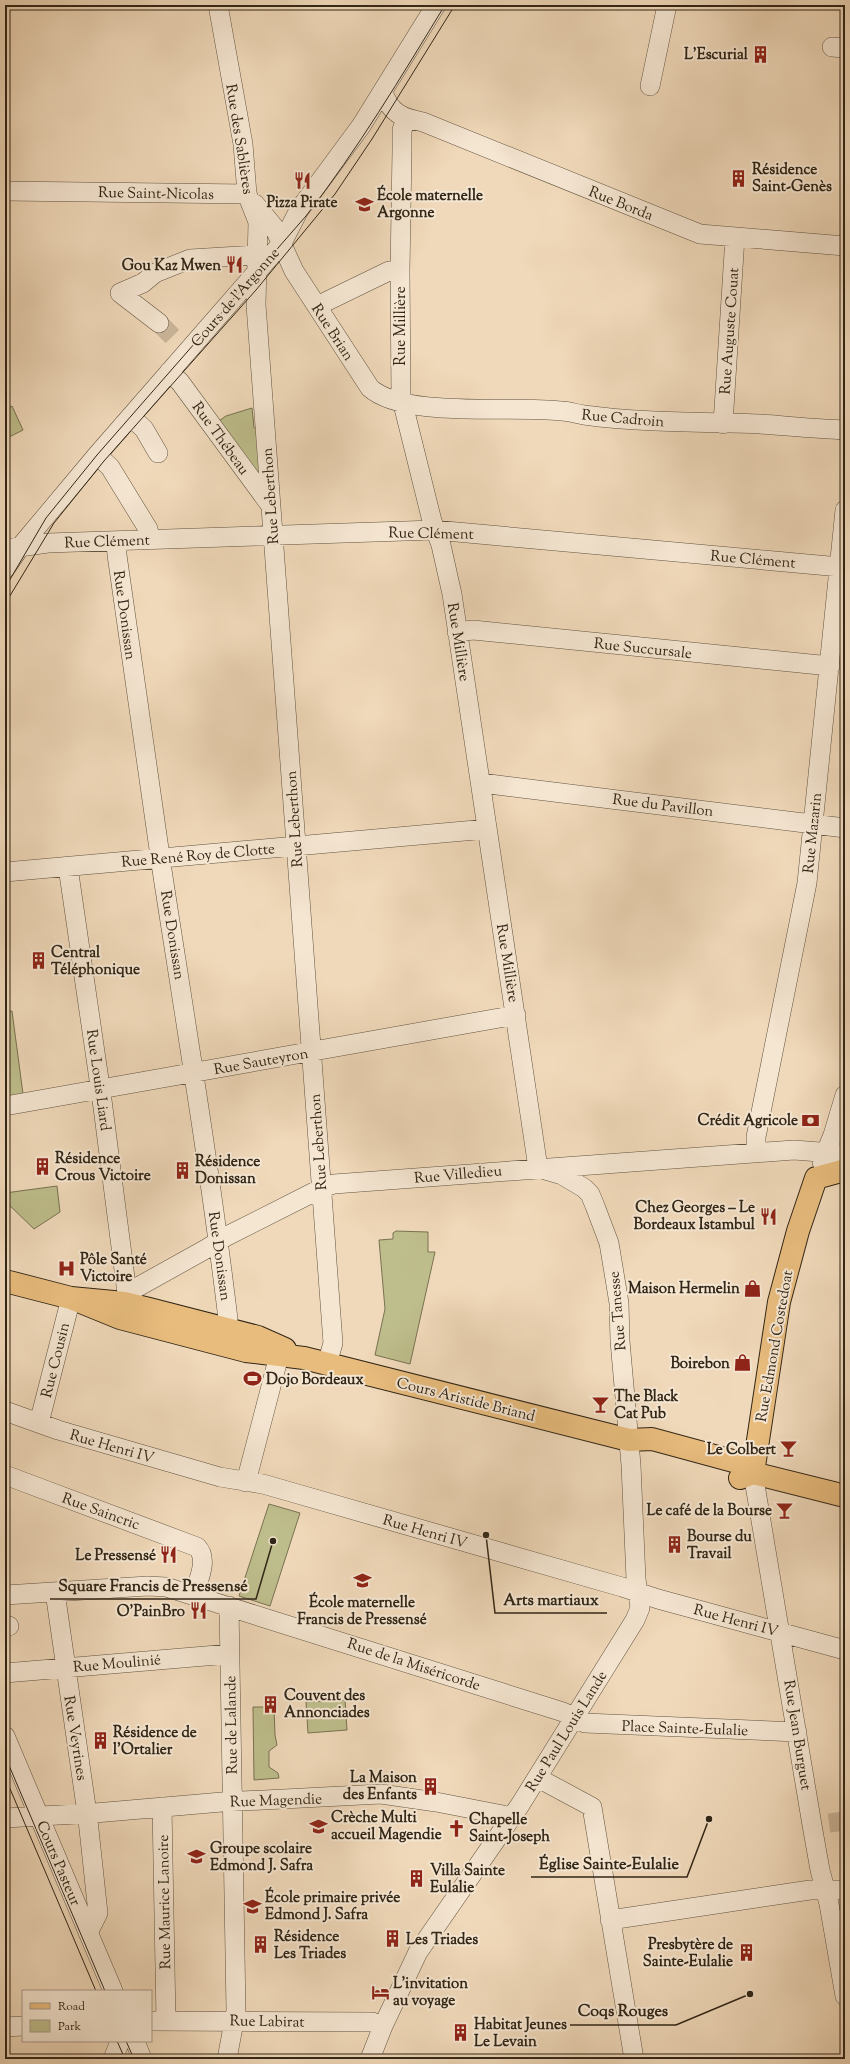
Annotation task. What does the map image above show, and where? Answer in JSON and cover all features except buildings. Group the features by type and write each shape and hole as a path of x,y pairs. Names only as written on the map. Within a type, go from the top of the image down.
{"main road":[{"path":"816,1178 845,1170"},
{"name":"Rue Edmond Costedoat","path":"753,1473 779,1302 798,1231 816,1178"},
{"name":"Cours Aristide Briand","path":"5,1281 71,1298 120,1318 246,1351 280,1351"},
{"name":"Cours Aristide Briand","path":"71,1298 125,1298 258,1337 280,1351 304,1358 629,1440 652,1439 736,1461 744,1464 753,1473 845,1496"}],"street":[{"name":"Rue des Sablières","path":"218,5 243,144 247,194 258,222 257,264"},
{"name":"Cours de l'Argonne","path":"5,569 13,548 169,372 183,346 257,264 282,243 299,210 333,167 383,92 436,5"},
{"path":"650,86 667,5"},
{"path":"383,92 386,101 406,119"},
{"name":"Rue Borda","path":"406,119 423,122 700,234 845,246"},
{"name":"Rue Millière","path":"406,119 402,130 400,271 400,386 402,403 435,530 441,545 447,569 516,1015 538,1168"},
{"name":"Rue Saint-Nicolas","path":"5,191 247,194"},
{"path":"247,194 274,227 282,243"},
{"name":"Rue Auguste Couat","path":"723,424 735,237"},
{"name":"Rue Brian","path":"282,243 294,271 370,388 378,395 402,403"},
{"path":"159,323 120,293 143,283 155,273 190,259 257,264"},
{"name":"Rue Leberthon","path":"257,264 256,305 333,1343 327,1364"},
{"path":"317,306 389,271 400,271"},
{"name":"Rue Thébeau","path":"169,372 180,382 271,506"},
{"name":"Rue Cadroin","path":"402,403 493,410 521,408 584,415 845,430"},
{"path":"131,416 144,429 158,453"},
{"path":"97,455 110,467 148,529 150,540"},
{"name":"Rue Mazarin","path":"756,1153 756,1137 807,883 845,510"},
{"name":"Rue Clément","path":"13,548 48,543 435,530 840,567"},
{"name":"Rue Donissan","path":"116,541 160,858 195,1073 219,1241 228,1319 227,1329"},
{"name":"Rue Succursale","path":"457,632 473,630 830,666"},
{"name":"Rue du Pavillon","path":"480,783 845,828"},
{"name":"Rue René Roy de Clotte","path":"5,872 487,829"},
{"name":"Rue Louis Liard","path":"68,867 100,1089 125,1298"},
{"name":"Rue Sauteyron","path":"5,1106 516,1015"},
{"name":"Rue Edmond Costedoat","path":"816,1178 836,1153 845,1095"},
{"name":"Rue Villedieu","path":"125,1298 219,1241 322,1188 334,1184 794,1150 836,1153"},
{"path":"584,1188 590,1173 606,1164"},
{"name":"Rue Tanesse","path":"538,1168 562,1175 584,1188 592,1200 609,1243 620,1303 620,1341 629,1440"},
{"name":"Rue Cousin","path":"39,1422 71,1298"},
{"path":"246,1482 280,1351"},
{"name":"Rue Henri IV","path":"5,1411 58,1430 220,1477 263,1484 638,1593 845,1650"},
{"name":"Rue Paul Louis Lande","path":"370,2059 383,2026 418,1952 538,1778 640,1608 629,1440"},
{"name":"Rue Jean Burguet","path":"753,1473 818,1855 834,1890 845,1996"},
{"name":"Rue Saincric","path":"5,1475 197,1547 202,1556 203,1562 194,1595"},
{"name":"Rue de la Miséricorde","path":"5,1596 148,1586 166,1587 293,1625 564,1712 575,1717"},
{"name":"Rue Veyrines","path":"55,1592 87,1813 98,1913 88,1933"},
{"name":"Rue de Lalande","path":"227,2059 236,2011 229,1606"},
{"name":"Rue Moulinié","path":"5,1671 65,1668 229,1654"},
{"name":"Place Sainte-Eulalie","path":"575,1717 585,1723 598,1725 797,1732"},
{"name":"Cours Pasteur","path":"5,1736 113,1990"},
{"path":"538,1778 592,1807 634,2059"},
{"name":"Rue Magendie","path":"5,1818 232,1802 390,1794 496,1814 510,1820"},
{"name":"Rue Maurice Lanoire","path":"158,2021 162,1807"},
{"path":"610,1920 810,1890 834,1890"},
{"name":"Rue Labirat","path":"158,2021 372,2022 383,2026"},
{"path":"5,2027 22,2026"},
{"path":"113,2059 120,2042"},
{"path":"135,2042 142,2059"}],"green space":[{"path":"5,404 7,409 12,406 23,430 9,437 5,428"},
{"path":"252,408 254,428 258,428 263,482 216,423 226,416"},
{"path":"12,1011 23,1094 5,1097 5,1012"},
{"path":"57,1186 60,1212 34,1229 5,1201 5,1193"},
{"path":"396,1231 428,1232 428,1252 435,1252 410,1364 375,1355 385,1309 379,1240 393,1239 393,1233"},
{"path":"269,1504 300,1513 270,1606 239,1596"},
{"path":"345,1700 347,1730 308,1733 306,1702"},
{"path":"253,1707 274,1707 275,1735 277,1745 269,1751 269,1767 278,1773 279,1778 254,1780"}],"tunnel":[{"path":"159,323 178,342"},
{"path":"829,1823 845,1821"}],"tram line":[{"path":"5,588 46,518 97,455 306,216 325,191 361,139 445,5"},
{"path":"5,604 54,523 104,461 256,290 335,194 372,139 455,5"},
{"path":"5,1756 105,1990"},
{"path":"5,1777 96,1990"},
{"path":"117,2042 125,2059"},
{"path":"126,2042 134,2059"}],"place":[{"name":"L'Escurial","path":"761,54"},
{"name":"Résidence Saint-Genès","path":"739,178"},
{"name":"Pizza Pirate","path":"302,181"},
{"name":"École maternelle Argonne","path":"364,204"},
{"name":"Gou Kaz Mwen","path":"234,265"},
{"name":"Central Téléphonique","path":"38,961"},
{"name":"Crédit Agricole","path":"811,1120"},
{"name":"Résidence Crous Victoire","path":"42,1167"},
{"name":"Résidence Donissan","path":"182,1170"},
{"name":"Chez Georges – Le Bordeaux Istambul","path":"768,1216"},
{"name":"Pôle Santé Victoire","path":"67,1268"},
{"name":"Maison Hermelin","path":"753,1288"},
{"name":"Boirebon","path":"743,1363"},
{"name":"Dojo Bordeaux","path":"253,1379"},
{"name":"The Black Cat Pub","path":"601,1405"},
{"name":"Le Colbert","path":"789,1449"},
{"name":"Le café de la Bourse","path":"785,1510"},
{"name":"Arts martiaux","path":"486,1535"},
{"name":"Square Francis de Pressensé","path":"273,1541"},
{"name":"Bourse du Travail","path":"674,1545"},
{"name":"Le Pressensé","path":"169,1555"},
{"name":"École maternelle Francis de Pressensé","path":"362,1581"},
{"name":"O'PainBro","path":"198,1611"},
{"name":"Couvent des Annonciades","path":"271,1704"},
{"name":"Résidence de l'Ortalier","path":"100,1741"},
{"name":"La Maison des Enfants","path":"430,1786"},
{"name":"Église Sainte-Eulalie","path":"709,1819"},
{"name":"Crèche Multi accueil Magendie","path":"318,1826"},
{"name":"Chapelle Saint-Joseph","path":"456,1828"},
{"name":"Groupe scolaire Edmond J. Safra","path":"197,1857"},
{"name":"Villa Sainte Eulalie","path":"417,1879"},
{"name":"École primaire privée Edmond J. Safra","path":"252,1906"},
{"name":"Les Triades","path":"393,1939"},
{"name":"Résidence Les Triades","path":"261,1945"},
{"name":"Presbytère de Sainte-Eulalie","path":"746,1953"},
{"name":"L'invitation au voyage","path":"380,1992"},
{"name":"Coqs Rouges","path":"750,1994"},
{"name":"Habitat Jeunes Le Levain","path":"461,2033"}]}
